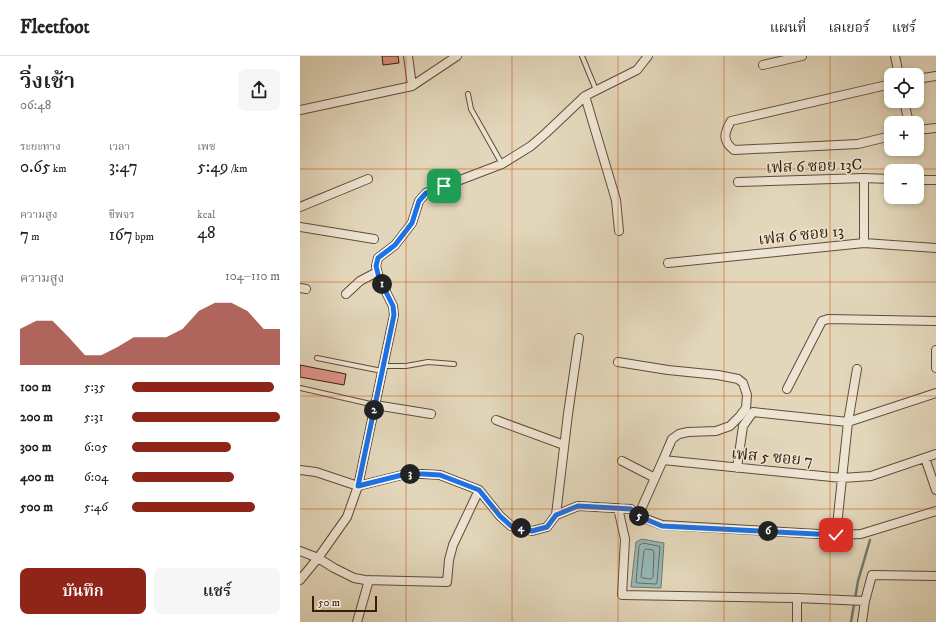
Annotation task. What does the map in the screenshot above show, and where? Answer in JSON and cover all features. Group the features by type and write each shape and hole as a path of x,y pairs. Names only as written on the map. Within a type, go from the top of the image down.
{"street":[{"path":"408,56 412,86"},
{"path":"300,110 412,86 457,56"},
{"path":"300,580 318,558 347,517 358,486 394,315 393,306 377,272 376,266 378,258 395,245 412,223 419,201 426,193 502,164 530,146 546,133 585,96 637,70 648,56"},
{"path":"763,65 802,56"},
{"path":"895,56 898,68"},
{"path":"924,78 936,76"},
{"path":"884,86 731,121 726,129 725,136 727,145 734,150 858,144 884,138"},
{"path":"585,96 616,200 619,231"},
{"path":"924,129 936,128"},
{"path":"864,178 864,243"},
{"path":"300,207 368,179"},
{"name":"เฟส 6 ซอย 13C","path":"738,182 884,179"},
{"path":"924,180 936,180"},
{"path":"300,228 374,239"},
{"name":"เฟส 6 ซอย 13","path":"668,263 864,243 936,248"},
{"path":"346,294 360,281 377,272"},
{"path":"787,389 822,321 828,319 936,321"},
{"path":"300,470 316,472 358,486 406,474 440,475 479,490 500,516 511,526 532,531 547,527 556,515 579,338"},
{"path":"936,350 936,368"},
{"path":"618,362 738,379 743,383 747,395 746,408 730,426 716,431 688,432 679,434 672,439 638,516"},
{"path":"836,535 848,422 857,369"},
{"path":"737,468 743,426 753,412 848,422 936,393"},
{"path":"375,406 431,414"},
{"path":"496,420 564,445"},
{"name":"เฟส 5 ซอย 7","path":"663,460 842,478 871,476 936,454"},
{"path":"925,458 936,490"},
{"path":"622,461 655,478"},
{"path":"300,551 318,558 354,578 365,580 447,582 449,560 453,545 479,490"},
{"path":"556,515 578,506 618,508 631,509 638,516 662,526 836,535 861,534 936,511"},
{"path":"618,508 625,539 622,595 865,600"},
{"path":"862,622 865,600 872,574 936,576"},
{"path":"357,622 369,580"},
{"path":"797,598 797,622"}],"lane":[{"path":"582,56 596,91"},
{"path":"468,94 471,109 502,164"},
{"path":"317,358 383,368 428,362 454,364"},
{"path":"300,388 375,406"}],"water":[{"path":"642,539 664,543 661,588 631,587 636,542"}],"building":[{"path":"382,56 398,56 399,63 383,65"},
{"path":"300,365 346,374 344,385 300,377"}],"waterway":[{"path":"851,622 858,581 870,540"}],"route":[{"path":"444,186 426,193 419,201 412,223 395,245 378,258 376,266 379,278 393,306 394,315 358,486 406,474 440,475 479,490 500,516 511,526 532,531 547,527 556,515 578,506 631,509 638,516 662,526 836,535"}]}
